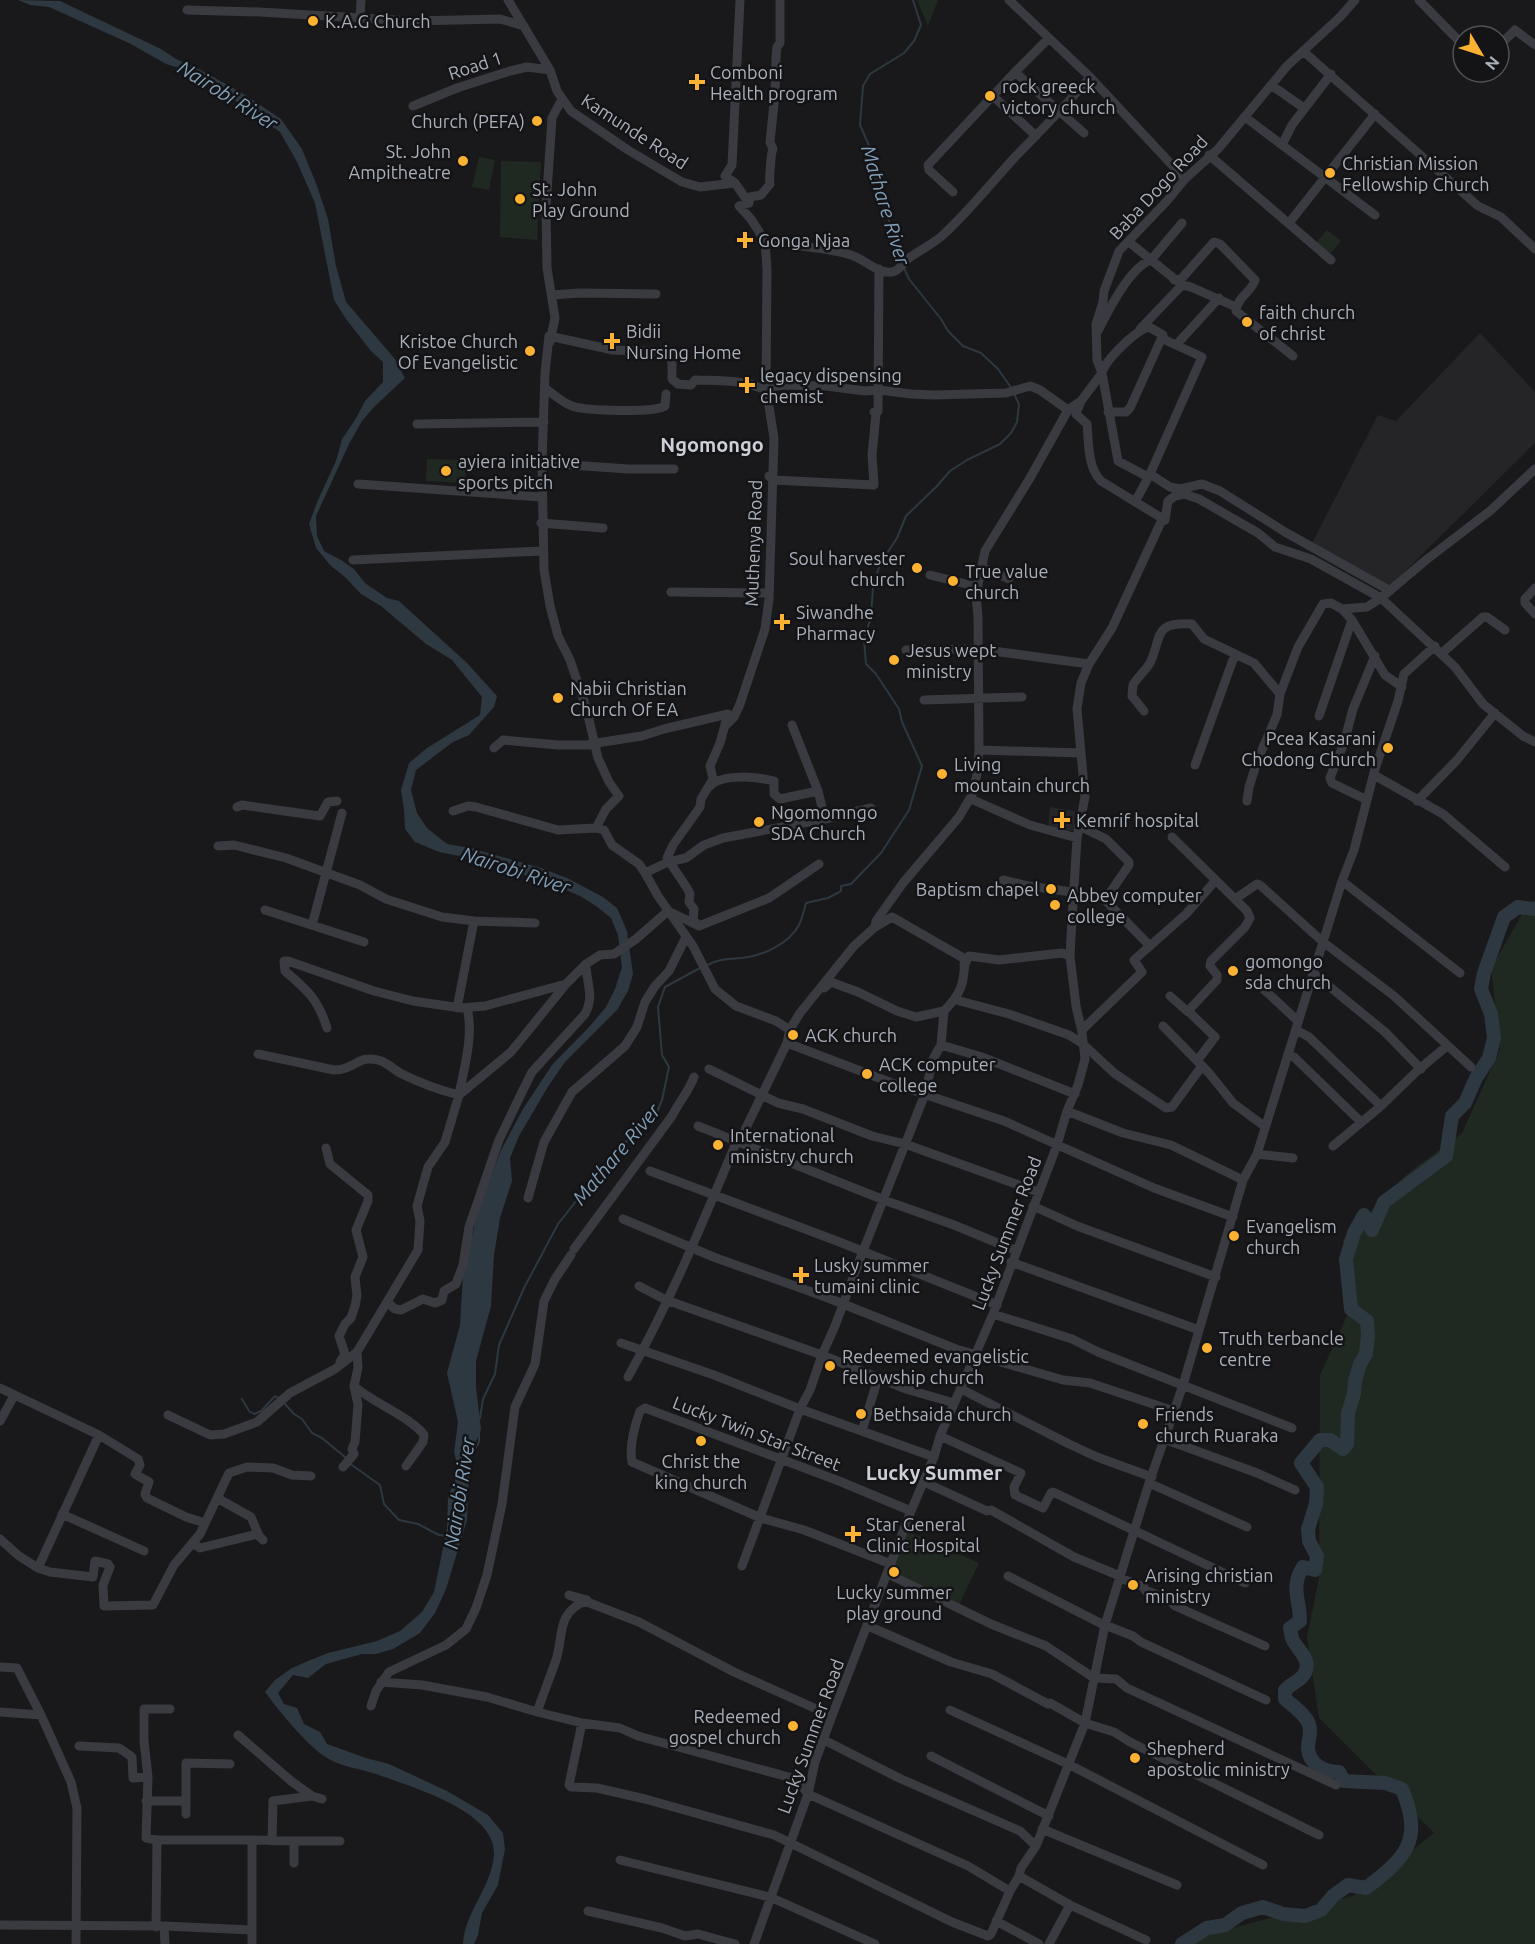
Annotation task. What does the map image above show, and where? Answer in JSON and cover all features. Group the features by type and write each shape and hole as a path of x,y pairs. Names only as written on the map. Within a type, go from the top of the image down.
{"street":[{"path":"360,0 360,18"},
{"name":"Kamunde Road","path":"508,0 550,70 561,99 576,115 642,159 682,182 700,187 735,183"},
{"path":"740,0 732,165 725,176 735,183 749,203"},
{"path":"749,203 750,197 761,195 770,184 775,62 777,47 780,43 780,0"},
{"path":"1009,0 1090,77 1185,179"},
{"name":"Baba Dogo Road","path":"1149,476 1118,461 1102,373 1097,360 1096,324 1104,291 1119,251 1185,179 1218,148 1287,66 1355,0"},
{"path":"1419,0 1451,33"},
{"path":"187,10 412,21 500,19 525,26"},
{"path":"1511,34 1515,30 1535,45"},
{"path":"953,192 927,167 1049,38"},
{"path":"1303,51 1478,206 1501,217 1535,249"},
{"name":"Road 1","path":"413,106 457,88 510,71 526,67 550,70"},
{"path":"1015,72 1084,133"},
{"path":"1282,145 1292,125 1330,74"},
{"path":"749,203 739,206 751,219 765,241 830,250 851,255 888,272 896,271 910,257 942,237 1090,77"},
{"path":"1272,85 1304,108"},
{"path":"993,96 1036,136"},
{"path":"549,336 548,347 555,318 547,268 546,207 552,118 561,99"},
{"path":"1289,223 1375,114"},
{"path":"1245,117 1375,215"},
{"path":"1209,156 1331,260"},
{"path":"1096,333 1118,292 1144,262 1151,260 1182,223"},
{"name":"Muthenya Road","path":"668,862 667,858 673,845 700,807 701,799 713,779 710,766 758,655 765,630 769,593 774,438 766,389 767,269 765,241"},
{"path":"1129,242 1178,283 1220,298 1236,307 1240,315 1293,356"},
{"path":"1165,520 1101,482 1094,475 1090,462 1087,424 1076,414 1081,401 1102,373 1104,365 1131,338 1214,242 1220,244 1255,280 1255,284 1236,307"},
{"path":"773,471 766,473 773,480 874,485 872,455 876,414 874,412 878,411 879,390 879,269"},
{"path":"552,295 656,294"},
{"path":"1177,344 1220,298"},
{"path":"1131,338 1146,327 1163,335 1163,339 1202,357 1149,476 1135,502"},
{"path":"1108,412 1126,412 1130,408 1163,335"},
{"path":"549,336 613,350 669,352 672,379 678,384 690,385 694,380 726,381 766,389 783,386 826,386 911,394 1006,393 1030,386 1068,410"},
{"path":"549,336 542,463 542,551 550,606 558,636 570,660 597,745 598,758 609,782 619,796 606,809 596,828"},
{"path":"545,388 571,406 610,410 651,411 660,409 665,406 666,394"},
{"path":"875,927 876,921 903,883 960,817 971,799 977,774 979,750 978,587 985,551 1068,410 1081,401"},
{"path":"417,424 544,422"},
{"path":"542,463 628,470 674,469"},
{"path":"1342,609 1367,607 1381,598 1425,560 1490,511 1535,469"},
{"path":"1149,476 1170,488 1180,489 1202,484 1220,491 1286,532 1387,589"},
{"path":"358,484 541,497"},
{"name":"Lucky Summer Road","path":"753,1944 808,1794 815,1762 832,1716 934,1457 940,1436 995,1309 1057,1145 1085,1059 1071,956 1072,892 1077,838 1085,797 1077,709 1081,683 1089,664 1112,628 1161,522 1165,520 1168,501 1175,496 1193,496 1257,533 1275,547 1311,559 1381,598"},
{"path":"541,523 603,528"},
{"path":"353,560 542,551"},
{"path":"982,567 1009,579"},
{"path":"930,575 978,587"},
{"path":"1535,588 1525,599 1525,603 1535,614"},
{"path":"671,592 769,593"},
{"path":"1381,598 1455,667 1483,704 1523,736 1535,742"},
{"path":"1247,801 1258,759 1277,715 1280,694 1298,647 1323,604 1331,603 1342,609 1352,620 1385,675 1401,687"},
{"path":"582,1723 569,1785 571,1787 597,1788 645,1799 774,1835 952,1922 988,1936 992,1934 1021,1868 1036,1846 1085,1724 1106,1626 1134,1531 1183,1385 1243,1180 1257,1154 1342,881 1354,850 1404,674 1483,617 1488,617 1505,630"},
{"path":"1319,716 1352,620"},
{"path":"1144,711 1132,696 1132,688 1151,660 1157,637 1164,629 1175,625 1192,624 1204,639 1254,663 1280,694"},
{"path":"906,650 978,649 1089,664"},
{"path":"1195,765 1235,654"},
{"path":"1367,800 1332,783 1330,778 1344,743 1353,709 1375,656"},
{"path":"924,700 1022,697"},
{"path":"1417,801 1457,760 1495,713"},
{"path":"597,745 590,744 642,736 731,715"},
{"path":"792,725 818,791 825,819"},
{"path":"494,748 503,740 558,745 597,745"},
{"path":"979,750 1082,753"},
{"path":"1374,775 1443,814 1505,867"},
{"path":"705,792 716,781 747,776 774,781 774,794 780,799 818,791"},
{"path":"971,799 1030,825 1077,838"},
{"path":"237,807 242,805 320,816 328,802 337,801"},
{"path":"453,812 468,806 558,830 596,828 604,830 612,845 639,864 693,946 716,989 736,1006 776,1021 790,1030"},
{"path":"645,873 668,862 686,858 704,845 723,838 871,808"},
{"path":"312,925 342,813"},
{"path":"1079,826 1106,839 1129,862 1105,900 1150,946"},
{"path":"1172,837 1250,915 1250,922 1211,961 1210,966 1217,975 1217,980 1188,1012"},
{"path":"218,846 234,845 286,858 360,885 386,899 442,917 474,921 536,922"},
{"path":"668,862 690,894 689,902 694,909 693,920 699,926"},
{"path":"668,911 699,926 769,898 819,864"},
{"path":"1004,880 1072,892"},
{"path":"1084,1028 1142,972 1134,961 1185,914 1216,880"},
{"path":"1342,881 1460,973"},
{"path":"1235,899 1257,884 1260,885 1323,942 1394,996 1471,1067"},
{"path":"265,910 364,942"},
{"path":"459,1095 511,1052 566,984 586,964 600,955 614,954 636,939 668,911"},
{"path":"628,1377 643,1351 692,1248 736,1143 745,1130 787,1043 790,1030 800,1013 854,946 875,927 892,917 965,959"},
{"path":"456,1008 474,921"},
{"path":"528,1198 544,1142 572,1092 625,1046 637,1027 645,1002 655,986 669,971 686,937"},
{"path":"965,959 964,966 969,956 999,960 1062,953 1071,956"},
{"path":"816,995 831,982 916,1017 944,1011 956,1000 964,982 965,959"},
{"path":"327,1028 321,1010 308,992 285,971 284,961 374,991 413,1001 456,1008 485,1006 566,984"},
{"path":"388,1303 395,1309 401,1310 423,1299 435,1303 442,1299 444,1291 456,1284 463,1265 469,1227 496,1150 523,1090 532,1072 585,1014 590,1004 591,993 586,975 586,964"},
{"path":"1313,973 1385,1032 1420,1069"},
{"path":"1258,984 1297,1026 1381,1106"},
{"path":"956,1000 1009,1014 1069,1035 1083,1044 1114,1072 1166,1108 1172,1107 1215,1037 1170,996"},
{"path":"168,1415 210,1435 224,1434 257,1422 290,1393 335,1369 357,1352 418,1250 420,1221 417,1206 428,1167 445,1142 459,1095 470,1018 467,1008"},
{"path":"742,1566 800,1409 810,1390 925,1094 933,1059 941,1045 944,1011"},
{"path":"1163,1026 1200,1063 1233,1103 1264,1126"},
{"path":"787,1043 1004,1121 1154,1188 1233,1217"},
{"path":"941,1045 982,1057 1075,1094"},
{"path":"1333,1146 1448,1046"},
{"path":"258,1054 334,1070 346,1070 360,1061 369,1059 389,1064 401,1073 433,1089 459,1095"},
{"path":"1294,1057 1361,1122"},
{"path":"709,1070 778,1103 802,1109 872,1137 905,1144 1038,1192"},
{"path":"371,1706 381,1682 389,1672 446,1645 466,1629 487,1575 502,1504 515,1407 535,1364 544,1301 573,1252 672,1116 689,1090 694,1077"},
{"path":"1067,1111 1124,1132 1171,1145 1243,1180"},
{"path":"698,1126 736,1143 1017,1251"},
{"path":"326,1148 330,1164 368,1195 356,1230 363,1257 355,1277 357,1296 351,1318 345,1323 339,1336 345,1354 335,1369"},
{"path":"1257,1154 1293,1158"},
{"path":"650,1171 863,1251 1098,1352 1292,1428"},
{"path":"1033,1206 1077,1226 1216,1277"},
{"path":"623,1219 692,1248 976,1355 1063,1380 1090,1383 1174,1411"},
{"path":"1011,1262 1199,1330"},
{"path":"639,1286 666,1300 822,1355 906,1389 954,1402"},
{"path":"621,1343 723,1378 800,1409 934,1457"},
{"path":"347,1464 354,1454 352,1449 358,1406 354,1386 358,1368 357,1352"},
{"path":"862,1431 878,1378"},
{"path":"354,1386 389,1411 414,1425 424,1435 423,1442 406,1466"},
{"path":"0,1388 99,1435 138,1459 140,1465 135,1474 149,1482 145,1494 147,1498 186,1517 205,1523"},
{"path":"961,1389 1078,1449 1150,1480 1247,1527"},
{"path":"0,1421 14,1396"},
{"name":"Lucky Twin Star Street","path":"761,1518 632,1462 631,1455 640,1411 645,1408 911,1511"},
{"path":"38,1568 99,1435"},
{"path":"940,1436 1021,1473 1014,1487 1015,1495 1043,1508 1053,1492 1245,1583"},
{"path":"1164,1439 1257,1473 1295,1490"},
{"path":"0,1539 18,1556 50,1572 93,1577 95,1561 108,1564 110,1567 103,1585 104,1606 153,1605 174,1565 187,1548 194,1544 229,1473 247,1467 273,1468 292,1475 311,1476"},
{"path":"924,1482 987,1511 991,1510 1074,1557 1144,1587 1145,1590 1170,1600 1175,1606 1265,1646"},
{"path":"194,1544 200,1548 260,1537 251,1517 217,1498"},
{"path":"62,1514 144,1551"},
{"path":"761,1518 804,1530 890,1569 991,1624 1046,1646 1094,1678 1116,1679 1127,1688 1336,1785"},
{"path":"1008,1576 1106,1626 1133,1636 1141,1642 1266,1700"},
{"path":"537,1712 557,1656 564,1620 574,1606 580,1603 587,1600 569,1595 579,1599 589,1603 639,1623 735,1672 832,1716"},
{"path":"868,1626 951,1662 992,1674 1048,1704 1050,1702 1085,1724 1114,1732 1319,1835"},
{"path":"0,1667 17,1668 71,1782 77,1808 76,1944"},
{"path":"381,1682 422,1685 487,1697 582,1723 620,1728 638,1736 796,1779 808,1794 968,1866 1010,1892"},
{"path":"170,1709 144,1709 144,1741 148,1777 146,1838 157,1840 340,1841"},
{"path":"950,1710 1070,1765 1263,1865"},
{"path":"0,1712 41,1715"},
{"path":"238,1735 291,1781 317,1798 273,1801 272,1841"},
{"path":"824,1740 901,1779 1020,1831 1036,1846"},
{"path":"79,1746 119,1748 132,1757 133,1778 148,1777"},
{"path":"931,1756 1049,1816"},
{"path":"186,1814 186,1763 230,1764"},
{"path":"146,1801 185,1801"},
{"path":"1042,1828 1178,1885"},
{"path":"157,1840 160,1927 165,1944"},
{"path":"252,1840 252,1944"},
{"path":"294,1841 294,1863"},
{"path":"620,1860 770,1897 875,1944"},
{"path":"1019,1876 1070,1905 1146,1940"},
{"path":"1049,1944 1070,1905"},
{"path":"588,1911 662,1928 685,1936 698,1934 735,1944"},
{"path":"996,1921 1039,1944"},
{"path":"0,1925 252,1930"}],"shaded area":[{"path":"917,0 938,0 928,26"},
{"path":"479,157 495,160 489,190 472,187"},
{"name":"St. John Play Ground","path":"501,161 541,162 538,240 500,237"},
{"path":"1327,230 1341,241 1329,255 1316,243"},
{"path":"1480,333 1535,392 1535,443 1386,590 1310,547 1378,415 1396,421"},
{"name":"ayiera initiative sports pitch","path":"427,459 466,460 465,483 426,481"},
{"name":"Kemrif hospital","path":"1050,807 1075,811 1074,831 1048,828"},
{"path":"1535,900 1535,1944 1172,1944 1353,1896 1434,1833 1319,1718 1307,1637 1319,1578 1320,1375 1356,1296 1343,1240 1407,1174 1462,1133 1500,1049 1491,968 1528,904"},
{"name":"Lucky summer play ground","path":"907,1531 979,1563 959,1605 890,1574"}],"water":[{"name":"Nairobi River","path":"18,0 60,1 161,49 242,93 281,119 302,149 328,219 336,266 346,302 395,359 405,378 362,421 349,444 316,516 317,536 324,551 354,569 365,583 387,598 399,601 467,663 497,696 494,707 469,735 453,742 416,770 411,790 417,813 427,828 447,844 471,848 541,868 567,878 603,897 617,908 627,931 633,974 628,991 617,1010 565,1062 519,1136 510,1158 512,1181 500,1218 494,1255 491,1306 476,1361 476,1387 481,1430 467,1460 469,1475 467,1520 446,1589 435,1613 420,1633 393,1649 376,1654 362,1654 326,1664 308,1678 293,1675 278,1693 284,1704 297,1708 304,1724 320,1732 327,1744 389,1764 447,1791 488,1815 503,1833 505,1849 498,1885 482,1913 474,1944 463,1944 465,1932 489,1877 494,1854 491,1838 481,1825 448,1802 428,1793 330,1760 300,1735 265,1692 275,1680 292,1668 328,1653 377,1641 400,1631 422,1612 434,1592 447,1528 448,1496 459,1472 454,1452 458,1422 447,1373 460,1325 463,1274 478,1211 501,1150 523,1109 552,1065 606,1007 622,967 618,935 611,918 580,896 566,890 545,886 519,872 495,863 439,852 415,842 405,829 401,790 409,763 427,748 480,715 482,697 452,660 426,644 381,606 361,594 330,565 316,548 309,524 336,461 342,439 365,401 383,382 383,362 371,351 334,300 315,203 297,162 280,132 198,74 166,64 131,44 49,7 30,5"}],"waterway":[{"name":"Mathare River","path":"902,263 875,175 874,157 860,125 863,86 870,74 904,53 914,41 921,25 913,0"},
{"name":"Mathare River","path":"904,268 909,279 948,331 963,346 981,353 998,369 1012,389"},
{"name":"Mathare River","path":"705,966 728,959 758,955 789,938 799,925 806,903 828,898 841,891 841,886 851,884 881,853 909,810 922,766 902,722 899,709 876,674 866,664 864,640 871,617 873,587 880,564 897,538 906,516 950,471 1000,444 1011,433 1017,422 1019,404 1014,394"},
{"path":"1182,1944 1207,1928 1225,1925 1242,1913 1263,1907 1283,1914 1305,1916 1321,1910 1333,1896 1348,1885 1366,1888 1380,1877 1401,1856 1411,1835 1411,1822 1402,1789 1385,1783 1344,1781 1339,1772 1328,1771 1315,1763 1311,1759 1308,1748 1309,1724 1302,1714 1285,1699 1285,1690 1301,1678 1307,1666 1304,1656 1292,1638 1290,1628 1300,1621 1296,1587 1299,1574 1303,1567 1315,1570 1317,1556 1309,1541 1308,1529 1316,1504 1317,1487 1301,1463 1320,1440 1330,1440 1343,1449 1347,1444 1348,1413 1360,1364 1366,1354 1368,1335 1367,1321 1351,1309 1346,1259 1354,1233 1364,1215 1372,1230 1384,1202 1446,1156 1452,1116 1465,1103 1476,1078 1489,1058 1494,1038 1491,1014 1481,989 1484,973 1504,917 1518,907 1535,909"},
{"name":"Mathare River","path":"480,1418 483,1399 495,1374 499,1345 524,1288 558,1224 612,1155 657,1112 669,1067 662,1055 658,1007 665,987 700,968"},
{"path":"242,1399 249,1411 254,1414 261,1411 275,1396 280,1399"},
{"path":"284,1403 302,1419 312,1433 322,1438 346,1458"},
{"name":"Mathare River","path":"467,1463 479,1442 479,1433"},
{"name":"Nairobi River","path":"349,1463 380,1485 384,1504 399,1520 418,1524 439,1535 448,1536"}],"place":[{"name":"K.A.G Church","path":"313,21"},
{"name":"Comboni Health program","path":"697,82"},
{"name":"rock greeck victory church","path":"990,96"},
{"name":"Church (PEFA)","path":"537,121"},
{"name":"St. John Ampitheatre","path":"463,161"},
{"name":"Christian Mission Fellowship Church","path":"1330,173"},
{"name":"St. John Play Ground","path":"520,199"},
{"name":"Gonga Njaa","path":"745,240"},
{"name":"faith church of christ","path":"1247,322"},
{"name":"Bidii Nursing Home","path":"612,341"},
{"name":"Kristoe Church Of Evangelistic","path":"530,351"},
{"name":"legacy dispensing chemist","path":"747,385"},
{"name":"ayiera initiative sports pitch","path":"446,471"},
{"name":"Soul harvester church","path":"917,568"},
{"name":"True value church","path":"953,581"},
{"name":"Siwandhe Pharmacy","path":"782,622"},
{"name":"Jesus wept ministry","path":"894,660"},
{"name":"Nabii Christian Church Of EA","path":"558,698"},
{"name":"Pcea Kasarani Chodong Church","path":"1388,748"},
{"name":"Living mountain church","path":"942,774"},
{"name":"Kemrif hospital","path":"1062,820"},
{"name":"Ngomomngo SDA Church","path":"759,822"},
{"name":"Baptism chapel","path":"1051,889"},
{"name":"Abbey computer college","path":"1055,905"},
{"name":"gomongo sda church","path":"1233,971"},
{"name":"ACK church","path":"793,1035"},
{"name":"ACK computer college","path":"867,1074"},
{"name":"International ministry church","path":"718,1145"},
{"name":"Evangelism church","path":"1234,1236"},
{"name":"Lusky summer tumaini clinic","path":"801,1275"},
{"name":"Truth terbancle centre","path":"1207,1348"},
{"name":"Redeemed evangelistic fellowship church","path":"830,1366"},
{"name":"Bethsaida church","path":"861,1414"},
{"name":"Friends church Ruaraka","path":"1143,1424"},
{"name":"Christ the king church","path":"701,1441"},
{"name":"Star General Clinic Hospital","path":"853,1534"},
{"name":"Lucky summer play ground","path":"894,1572"},
{"name":"Arising christian ministry","path":"1133,1585"},
{"name":"Redeemed gospel church","path":"793,1726"},
{"name":"Shepherd apostolic ministry","path":"1135,1758"}],"district":[{"name":"Ngomongo","path":"712,444"},
{"name":"Lucky Summer","path":"934,1472"}]}
